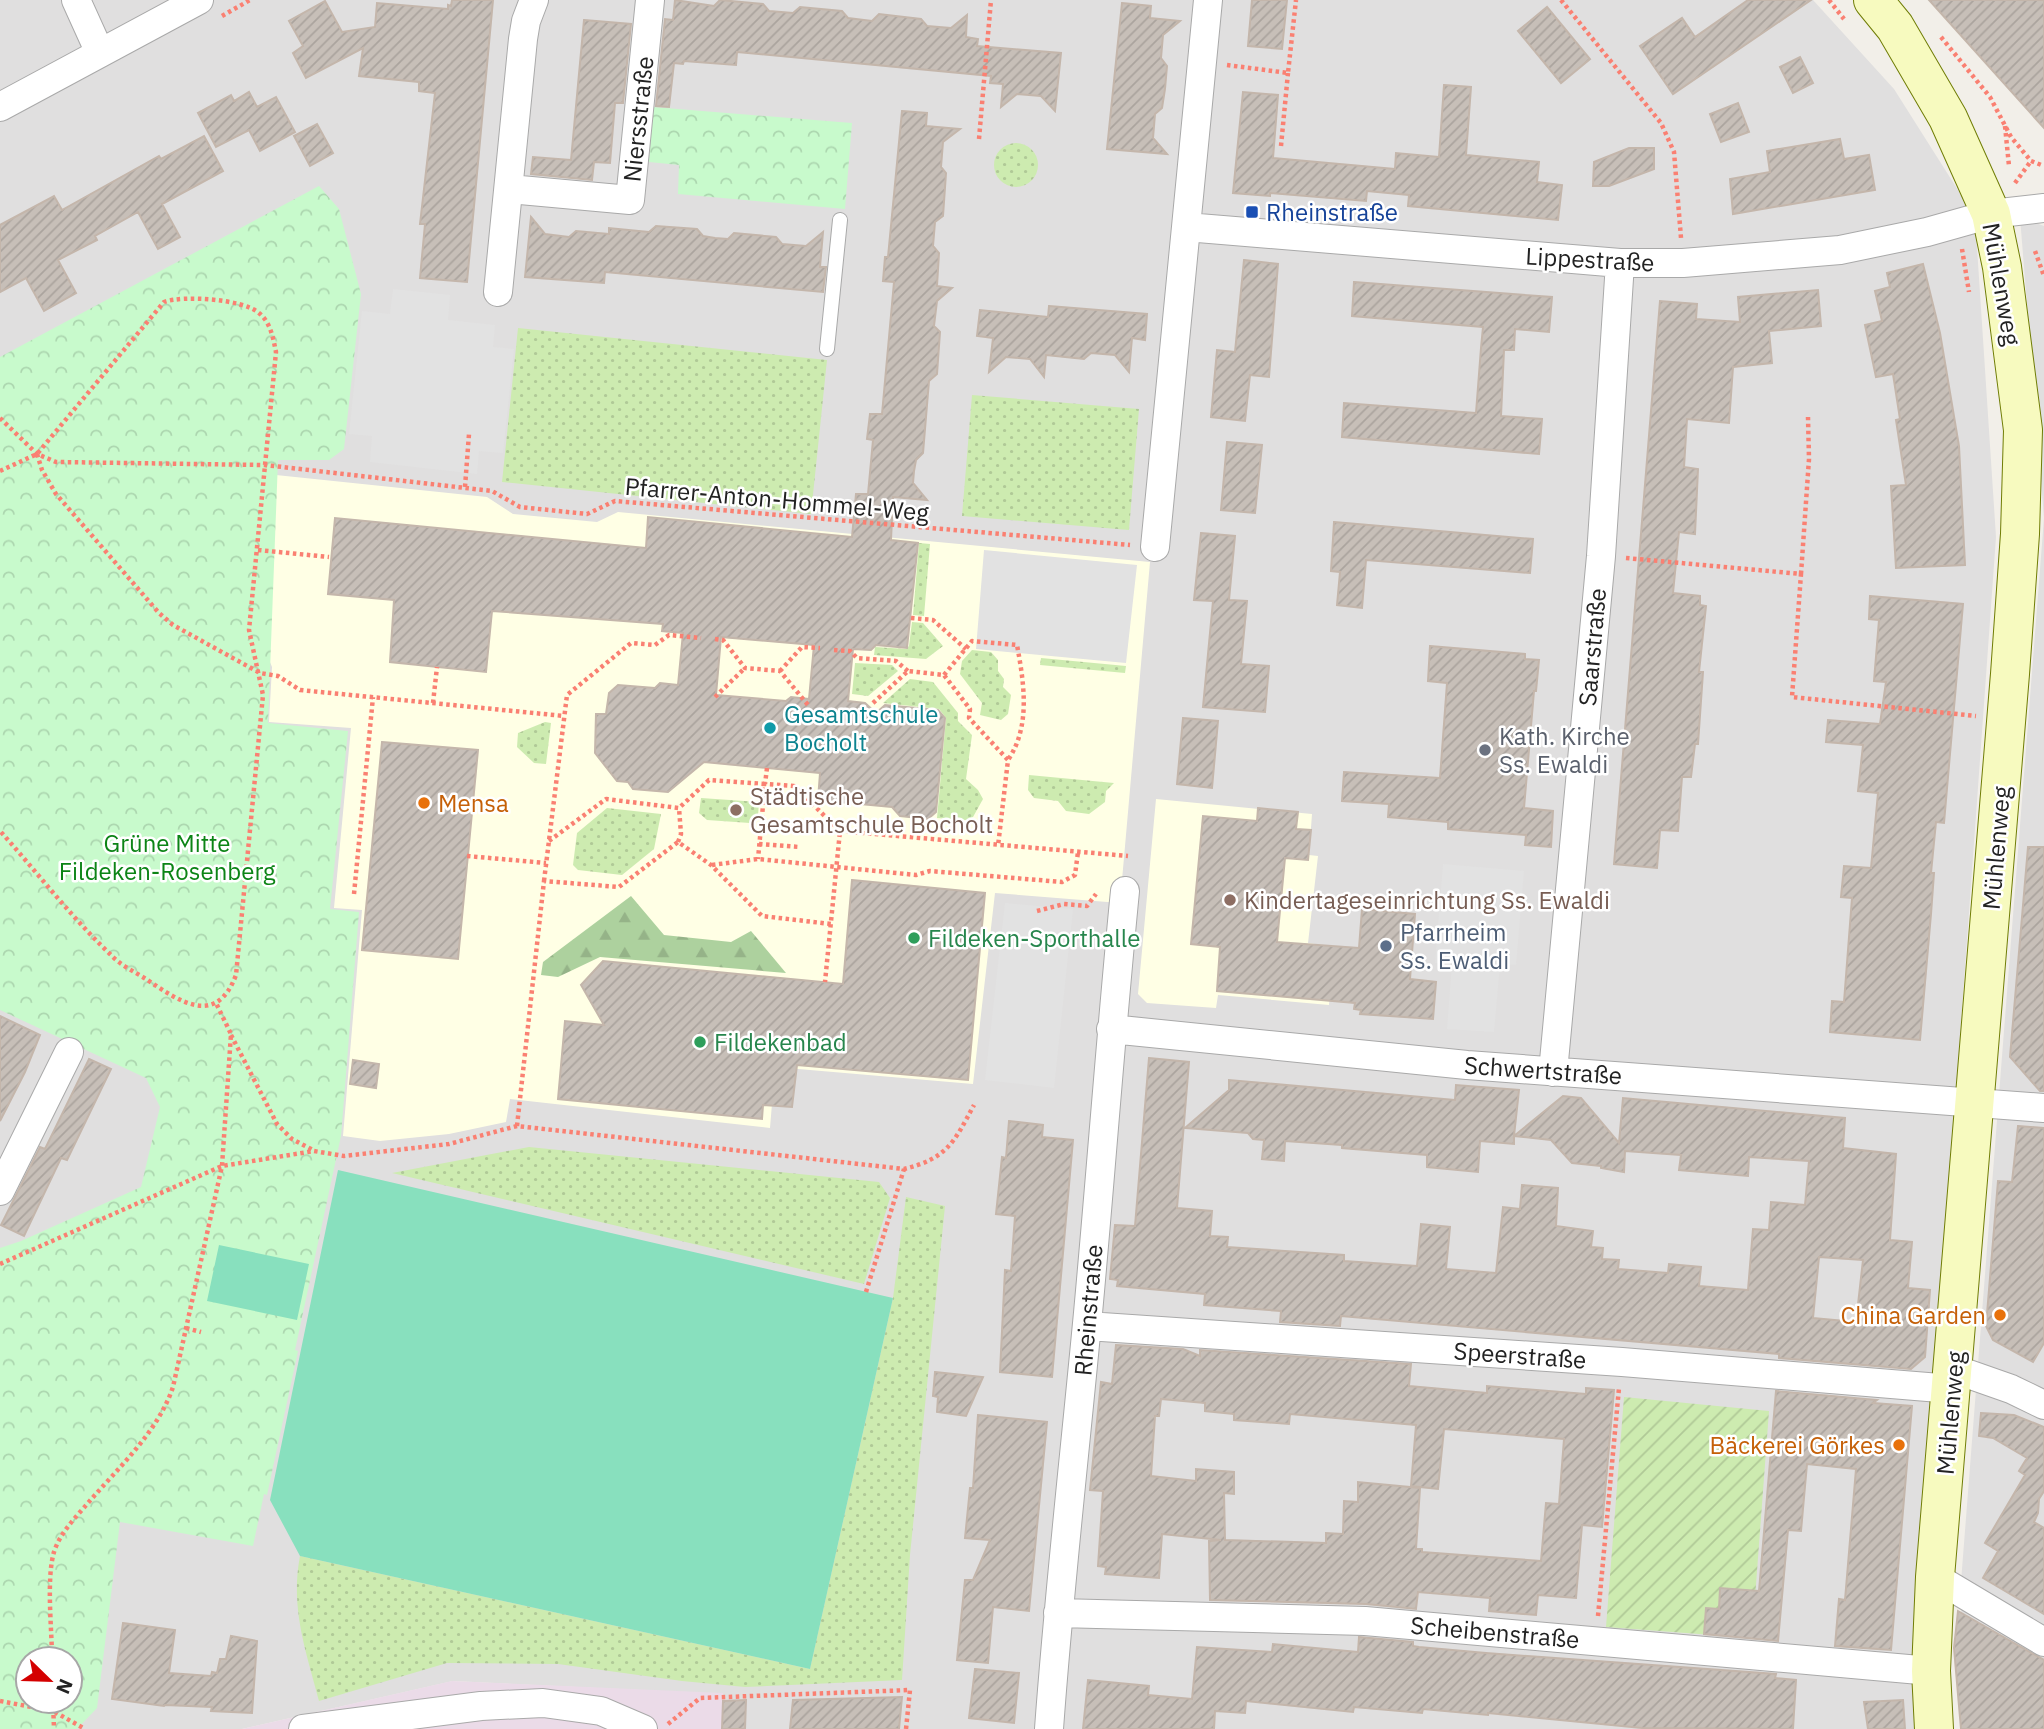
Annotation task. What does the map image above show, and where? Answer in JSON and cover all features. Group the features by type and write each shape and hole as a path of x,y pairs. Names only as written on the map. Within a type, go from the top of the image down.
{"main road":[{"name":"Mühlenweg","path":"1859,11 1895,27 1948,118 1991,214 2003,267 2024,430 2013,636 1935,1577 1931,1671 1934,1729"}],"street":[{"path":"76,0 100,53"},
{"path":"0,107 199,0"},
{"path":"498,292 523,39 534,0"},
{"name":"Niersstraße","path":"509,189 630,200 650,0"},
{"path":"1155,547 1208,0"},
{"name":"Lippestraße","path":"1186,227 1620,263 1683,263 1840,250 1927,232 1991,214 2044,208"},
{"name":"Saarstraße","path":"1553,1072 1601,556 1620,263"},
{"name":"Rheinstraße","path":"1049,1729 1105,1128 1111,1029 1112,890"},
{"name":"Schwertstraße","path":"1111,1029 1553,1072 2044,1108"},
{"path":"0,1191 69,1052"},
{"name":"Speerstraße","path":"1087,1326 1622,1362 1953,1379 2011,1389 2044,1405"},
{"path":"1935,1577 2044,1642"},
{"name":"Scheibenstraße","path":"1058,1613 1365,1621 1931,1671"},
{"path":"303,1729 481,1706 543,1703 601,1711 643,1729"}],"lane":[{"path":"827,349 840,220"}],"path":[{"path":"979,139 991,0"},
{"path":"1281,146 1296,0"},
{"path":"1561,0 1661,123 1674,152 1683,263"},
{"path":"1829,0 1859,11"},
{"path":"1933,28 1990,97 2011,136 2031,161 2044,166"},
{"path":"1202,63 1288,73"},
{"path":"0,471 37,454 164,302 175,298 243,304 260,313 272,330 276,352 249,631 263,695 236,975 229,993 216,1003 199,1006 182,1002 113,957 0,831"},
{"path":"1808,417 1810,459 1792,697 1981,717"},
{"name":"Pfarrer-Anton-Hommel-Weg","path":"0,418 37,454 55,462 265,465 492,491 520,507 587,514 615,502 1155,547"},
{"path":"465,487 469,434"},
{"path":"37,454 42,470 57,494 159,613 173,625 260,673 278,676 300,690 564,716"},
{"path":"258,550 329,557"},
{"path":"1601,556 1801,574"},
{"path":"911,618 933,620 965,649"},
{"path":"517,1126 567,695 631,643 655,645 669,635 701,638"},
{"path":"715,639 723,640 745,668 780,671 808,705"},
{"path":"944,675 972,641 1017,645 1025,690 1018,744 1008,760 999,846"},
{"path":"780,671 802,647 820,648"},
{"path":"834,650 850,651 857,658 896,661 908,671 944,675 970,709 969,718 1008,760"},
{"path":"433,703 437,667"},
{"path":"715,696 745,668"},
{"path":"873,702 908,671"},
{"path":"354,894 373,697"},
{"path":"758,859 767,768"},
{"path":"548,842 606,799 679,807 709,780 794,786 840,831 1128,856"},
{"path":"544,881 619,887 678,842 681,834 679,807"},
{"path":"825,982 840,831"},
{"path":"678,842 711,865 762,916 831,924"},
{"path":"760,844 799,847"},
{"path":"711,865 758,859 916,875 930,871 1062,882 1075,875 1078,852"},
{"path":"467,856 546,863"},
{"path":"1037,911 1064,904 1087,906 1112,890"},
{"path":"216,1003 277,1124 292,1139 314,1151"},
{"path":"52,1645 51,1586 54,1554 71,1522 139,1443 164,1409 173,1387 222,1166 231,1034"},
{"path":"0,1264 222,1166 314,1151 344,1156 449,1144 517,1126 904,1169 929,1163 955,1140 974,1105"},
{"path":"866,1292 904,1169"},
{"path":"186,1328 201,1332"},
{"path":"1595,1641 1622,1362"},
{"path":"662,1729 700,1698 909,1690 906,1729"},
{"path":"60,1715 85,1729"}],"shaded area":[{"path":"0,0 1813,0 1894,89 1975,217 1996,537 1923,1552 1932,1729 722,1729 723,1694 453,1681 242,1729 0,1729"},
{"path":"2020,217 2044,226 2044,518"},
{"path":"393,289 450,295 448,320 495,325 493,347 514,349 503,453 479,451 477,474 370,462 372,436 349,434 362,311 390,314"},
{"name":"Städtische Gesamtschule Bocholt","path":"276,475 487,497 513,514 597,522 618,512 1150,562 1120,903 995,893 973,1084 775,1067 770,1128 510,1099 506,1122 449,1134 380,1141 343,1136 362,910 334,908 351,728 269,722 272,667 257,630"},
{"path":"2044,518 2044,1729 1962,1729 1961,1582"},
{"path":"984,550 1137,565 1126,663 976,649"},
{"name":"Kindertageseinrichtung Ss. Ewaldi","path":"1156,799 1312,814 1309,855 1318,856 1308,943 1330,946 1328,967 1332,968 1329,1005 1218,995 1216,1008 1147,1003 1138,994"},
{"path":"1443,864 1524,871 1516,965 1500,964 1494,1032 1447,1029 1452,964 1435,963"},
{"path":"1005,903 1073,909 1054,1088 985,1080"},
{"path":"452,1681 723,1693 722,1729 242,1729"}],"green space":[{"path":"653,107 852,123 845,209 678,194 679,165 649,162"},
{"path":"1016,143 1025,144 1032,149 1037,156 1037,174 1032,181 1025,186 1016,187 1007,186 1000,181 995,174 994,165 995,156 1000,149 1007,144"},
{"name":"Grüne Mitte Fildeken-Rosenberg","path":"319,186 339,209 361,294 344,449 329,460 278,460 268,723 348,731 330,909 359,912 341,1136 295,1350 298,1351 267,1495 264,1494 253,1546 120,1522 97,1708 77,1729 0,1729 0,1248 141,1187 160,1107 146,1078 0,1010 0,357"},
{"path":"518,328 827,360 811,514 502,482"},
{"path":"972,395 1139,409 1129,530 962,516"},
{"path":"919,543 930,544 924,616 913,615"},
{"path":"912,622 923,623 943,646 926,659 874,655 875,647 906,649 909,646"},
{"path":"972,650 991,652 998,660 998,671 1004,679 1003,687 1011,695 1008,714 1001,720 980,715 982,703 960,674 962,661"},
{"path":"1041,658 1126,666 1125,673 1040,665"},
{"path":"855,663 892,665 898,671 868,696 852,694"},
{"path":"910,679 933,682 958,713 958,721 972,735 966,779 983,799 973,817 966,820 937,818 946,718 939,709 883,703"},
{"path":"545,722 551,723 546,764 534,763 517,747 518,733"},
{"path":"1029,775 1114,783 1106,791 1105,802 1089,814 1066,811 1058,801 1034,798 1028,790"},
{"path":"701,798 759,802 758,816 750,823 707,820 699,813"},
{"path":"607,808 661,814 654,849 622,875 578,870 573,865 577,833"},
{"path":"631,896 664,935 731,942 751,931 786,973 600,957 558,977 541,975 543,962"},
{"path":"529,1147 879,1182 890,1198 864,1284 392,1173"},
{"path":"338,1170 893,1298 810,1669 300,1556 270,1500"},
{"path":"906,1197 945,1206 910,1555 902,1680 745,1687 558,1664 447,1663 319,1701 298,1612 297,1575 300,1556 810,1669 893,1298"},
{"path":"219,1245 309,1264 297,1320 207,1301"},
{"path":"1624,1397 1769,1411 1752,1638 1606,1627"}],"building":[{"path":"452,0 493,0 467,282 420,278 425,224 420,224 435,93 419,91 419,82 359,76 363,48 306,78 293,53 303,46 289,21 325,1 342,32 375,27 377,3 448,9"},
{"path":"675,0 714,6 720,0 763,4 769,11 793,13 800,7 842,11 848,18 872,21 879,14 921,19 927,26 951,28 967,15 966,37 978,39 977,46 1061,53 1055,111 1041,96 1017,94 1001,107 1003,84 990,83 991,76 737,52 736,65 684,61 683,64 674,63 669,107 656,106 665,19 673,20"},
{"path":"1252,0 1287,0 1282,49 1248,46"},
{"path":"1748,0 1811,0 1673,94 1640,46 1682,18 1695,37"},
{"path":"1929,0 2044,0 2044,128"},
{"path":"1122,3 1151,6 1150,18 1180,21 1163,35 1161,58 1167,66 1165,89 1162,108 1155,114 1153,138 1167,154 1107,149"},
{"path":"1547,7 1590,59 1561,83 1518,31"},
{"path":"584,20 631,24 623,103 615,103 610,163 594,162 592,180 531,174 533,157 571,160"},
{"path":"1800,57 1813,83 1793,93 1780,67"},
{"path":"1444,85 1471,87 1466,155 1539,162 1537,182 1562,185 1558,220 1408,206 1409,195 1367,191 1366,201 1270,193 1270,196 1233,193 1243,92 1278,95 1273,158 1395,169 1396,153 1439,157"},
{"path":"249,92 257,107 276,97 295,132 260,151 249,130 216,147 198,113 231,95 234,101"},
{"path":"1738,103 1749,132 1721,142 1710,114"},
{"path":"902,111 927,113 926,126 960,129 943,142 941,167 946,173 943,216 935,222 933,246 939,253 937,286 952,288 937,301 934,326 940,332 937,374 929,381 923,453 916,460 914,471 913,483 927,500 893,497 891,540 918,543 907,648 876,645 871,650 853,649 848,701 865,703 876,713 885,705 938,710 945,718 936,812 928,819 900,816 892,807 818,800 820,773 704,762 668,792 633,789 628,782 617,781 595,753 596,714 606,714 609,693 618,685 655,688 660,683 678,685 683,633 662,631 663,624 492,611 486,672 390,662 394,600 328,594 335,518 646,548 648,517 852,537 856,494 868,494 873,440 867,439 870,414 882,414 894,282 883,281 885,257 888,257","holes":["721,637 814,645 809,699 791,697 786,701 716,695"]},
{"path":"317,124 333,153 310,166 294,136"},
{"path":"204,136 223,171 162,204 180,237 158,249 138,212 95,236 97,240 58,260 76,293 44,311 26,278 0,292 0,225 54,196 62,210 159,156 161,159"},
{"path":"1840,139 1844,159 1869,155 1875,190 1733,214 1730,179 1770,172 1767,151"},
{"path":"1629,148 1654,148 1654,169 1609,186 1593,186 1594,162"},
{"path":"531,217 545,234 569,237 576,231 609,234 609,228 649,232 656,226 697,229 703,236 715,238 728,239 734,233 776,237 782,244 806,246 823,232 820,267 826,267 823,292 605,272 604,283 525,277"},
{"path":"1244,260 1278,264 1269,377 1250,375 1245,421 1211,417 1217,350 1235,352"},
{"path":"1923,264 1940,333 1959,446 1965,565 1896,568 1891,486 1906,485 1896,420 1900,419 1893,374 1876,377 1865,325 1882,321 1875,291 1890,287 1887,273"},
{"path":"1354,282 1552,297 1549,332 1515,329 1514,350 1504,350 1501,416 1542,419 1539,454 1342,437 1344,403 1476,413 1483,327 1352,316"},
{"path":"1818,290 1821,326 1769,331 1772,363 1733,367 1729,423 1687,419 1684,467 1698,469 1695,534 1679,532 1673,593 1700,596 1700,605 1706,606 1699,672 1703,672 1698,744 1695,744 1691,777 1682,777 1678,831 1660,830 1657,868 1614,864 1660,301 1697,304 1696,319 1740,322 1738,297"},
{"path":"1049,306 1147,314 1145,340 1132,338 1129,372 1115,355 1091,353 1084,359 1046,355 1044,377 1030,359 1006,357 989,372 993,338 977,336 980,310 1048,317"},
{"path":"1227,442 1262,445 1255,513 1221,510"},
{"path":"1334,522 1533,539 1530,573 1366,560 1362,608 1337,605 1340,572 1331,571"},
{"path":"1201,533 1235,536 1229,600 1247,601 1241,664 1269,666 1265,712 1203,707 1213,601 1194,600"},
{"path":"1870,596 1963,604 1944,823 1936,822 1920,1040 1830,1032 1832,1001 1844,1002 1852,898 1841,897 1844,866 1871,868 1878,793 1858,791 1863,745 1826,742 1828,720 1880,724 1886,682 1874,681 1879,620 1869,619"},
{"name":"Kath. Kirche Ss. Ewaldi","path":"1430,646 1525,654 1525,659 1539,660 1524,808 1553,811 1551,847 1525,845 1526,835 1448,829 1448,822 1388,817 1389,804 1342,801 1344,772 1440,778 1447,683 1428,681"},
{"path":"1183,718 1218,721 1212,788 1177,784"},
{"name":"Mensa","path":"382,742 478,750 458,959 362,950"},
{"path":"1258,808 1298,812 1296,829 1311,830 1308,860 1285,858 1277,942 1359,948 1362,909 1415,914 1410,979 1436,982 1433,1019 1360,1014 1361,1010 1354,1009 1355,1003 1217,991 1220,947 1191,944 1203,816 1257,821"},
{"path":"2028,847 2044,847 2044,1091 2040,1091 2010,1057"},
{"path":"852,880 985,893 968,1080 797,1065 792,1107 763,1105 762,1119 558,1099 565,1021 604,1025 581,985 603,961 843,984"},
{"path":"0,1016 40,1035 0,1121"},
{"path":"1149,1058 1189,1062 1177,1208 1212,1211 1210,1236 1228,1237 1227,1247 1344,1255 1344,1261 1417,1266 1421,1224 1450,1227 1446,1269 1496,1273 1503,1207 1520,1209 1522,1185 1558,1188 1556,1226 1593,1231 1591,1247 1603,1248 1602,1259 1619,1260 1618,1269 1668,1273 1669,1264 1701,1267 1699,1286 1748,1290 1753,1229 1769,1230 1771,1202 1805,1205 1809,1161 1749,1157 1748,1176 1679,1170 1681,1155 1625,1151 1624,1172 1572,1163 1551,1140 1514,1136 1563,1096 1581,1098 1619,1143 1623,1098 1845,1118 1843,1148 1896,1154 1890,1240 1912,1242 1908,1288 1930,1290 1925,1357 1911,1369 1779,1358 1779,1354 1341,1316 1340,1326 1280,1322 1281,1311 1204,1305 1205,1294 1117,1286 1118,1280 1110,1279 1115,1225 1135,1226","holes":["1819,1257 1863,1260 1856,1322 1813,1318"]},
{"path":"89,1059 111,1069 67,1160 61,1158 24,1236 1,1225 40,1147 45,1149"},
{"path":"353,1060 379,1064 376,1088 350,1084"},
{"path":"1229,1080 1455,1100 1456,1085 1519,1090 1514,1144 1480,1141 1478,1172 1427,1167 1427,1155 1285,1141 1284,1161 1262,1159 1264,1140 1253,1139 1248,1133 1185,1128 1229,1090"},
{"path":"1009,1121 1043,1125 1042,1137 1073,1140 1052,1377 1000,1372 1005,1270 1011,1271 1015,1216 996,1214 1002,1157 1006,1158"},
{"path":"2018,1126 2044,1128 2044,1343 2033,1362 1993,1340 1986,1326 1998,1181 2012,1182"},
{"path":"1116,1345 1183,1349 1200,1356 1200,1350 1411,1364 1409,1386 1487,1393 1487,1386 1586,1394 1586,1388 1614,1390 1602,1527 1582,1525 1576,1598 1538,1595 1536,1615 1489,1611 1490,1598 1418,1592 1416,1609 1366,1604 1210,1600 1209,1541 1221,1540 1162,1534 1159,1578 1105,1574 1106,1567 1098,1566 1103,1491 1090,1490 1101,1382 1112,1384","holes":["1161,1399 1205,1403 1205,1411 1234,1414 1234,1420 1289,1424 1290,1414 1416,1425 1411,1486 1438,1489 1444,1429 1564,1439 1559,1504 1546,1503 1541,1561 1422,1552 1422,1549 1416,1549 1420,1488 1358,1482 1358,1502 1344,1501 1343,1534 1326,1533 1326,1543 1225,1540 1224,1493 1234,1494 1234,1472 1196,1469 1196,1481 1151,1476 1155,1416 1159,1416"]},
{"path":"935,1372 983,1377 966,1416 937,1412 938,1397 933,1396"},
{"path":"1776,1391 1877,1400 1873,1403 1912,1406 1891,1650 1835,1646 1839,1599 1845,1600 1856,1469 1807,1464 1801,1531 1788,1530 1778,1641 1704,1634 1706,1608 1719,1609 1720,1588 1759,1591"},
{"path":"1981,1413 2014,1415 2044,1427 2044,1491 2039,1499 2034,1522 2044,1528 2044,1614 1983,1578 1998,1551 1985,1543 2025,1475 2019,1471 2027,1458 1993,1438 1979,1436"},
{"path":"978,1415 1047,1422 1029,1611 993,1607 988,1663 957,1660 965,1580 973,1580 990,1540 965,1538 970,1488 973,1488"},
{"path":"1958,1611 2044,1660 2044,1729 1961,1729 1954,1648"},
{"path":"123,1623 175,1630 169,1673 211,1676 212,1672 217,1673 220,1659 226,1659 231,1636 257,1641 252,1713 112,1699"},
{"path":"1359,1637 1413,1642 1413,1646 1419,1647 1486,1653 1776,1674 1775,1678 1796,1680 1793,1729 1642,1728 1488,1713 1423,1709 1422,1713 1354,1707 1353,1712 1246,1701 1245,1713 1215,1711 1214,1729 1083,1729 1088,1680 1149,1686 1148,1695 1192,1699 1197,1647 1272,1652 1273,1644 1358,1652"},
{"path":"975,1669 1019,1673 1014,1723 969,1718"},
{"path":"902,1697 899,1729 790,1729 793,1700"},
{"path":"746,1700 745,1729 722,1729 723,1701"},
{"path":"1903,1700 1905,1729 1868,1729 1864,1702"}],"place":[{"name":"Rheinstraße","path":"1252,212"},
{"name":"Gesamtschule Bocholt","path":"770,728"},
{"name":"Kath. Kirche Ss. Ewaldi","path":"1485,750"},
{"name":"Mensa","path":"424,803"},
{"name":"Städtische Gesamtschule Bocholt","path":"736,810"},
{"name":"Kindertageseinrichtung Ss. Ewaldi","path":"1230,900"},
{"name":"Fildeken-Sporthalle","path":"914,938"},
{"name":"Pfarrheim Ss. Ewaldi","path":"1386,946"},
{"name":"Fildekenbad","path":"700,1042"},
{"name":"China Garden","path":"2000,1315"},
{"name":"Bäckerei Görkes","path":"1899,1445"}]}
